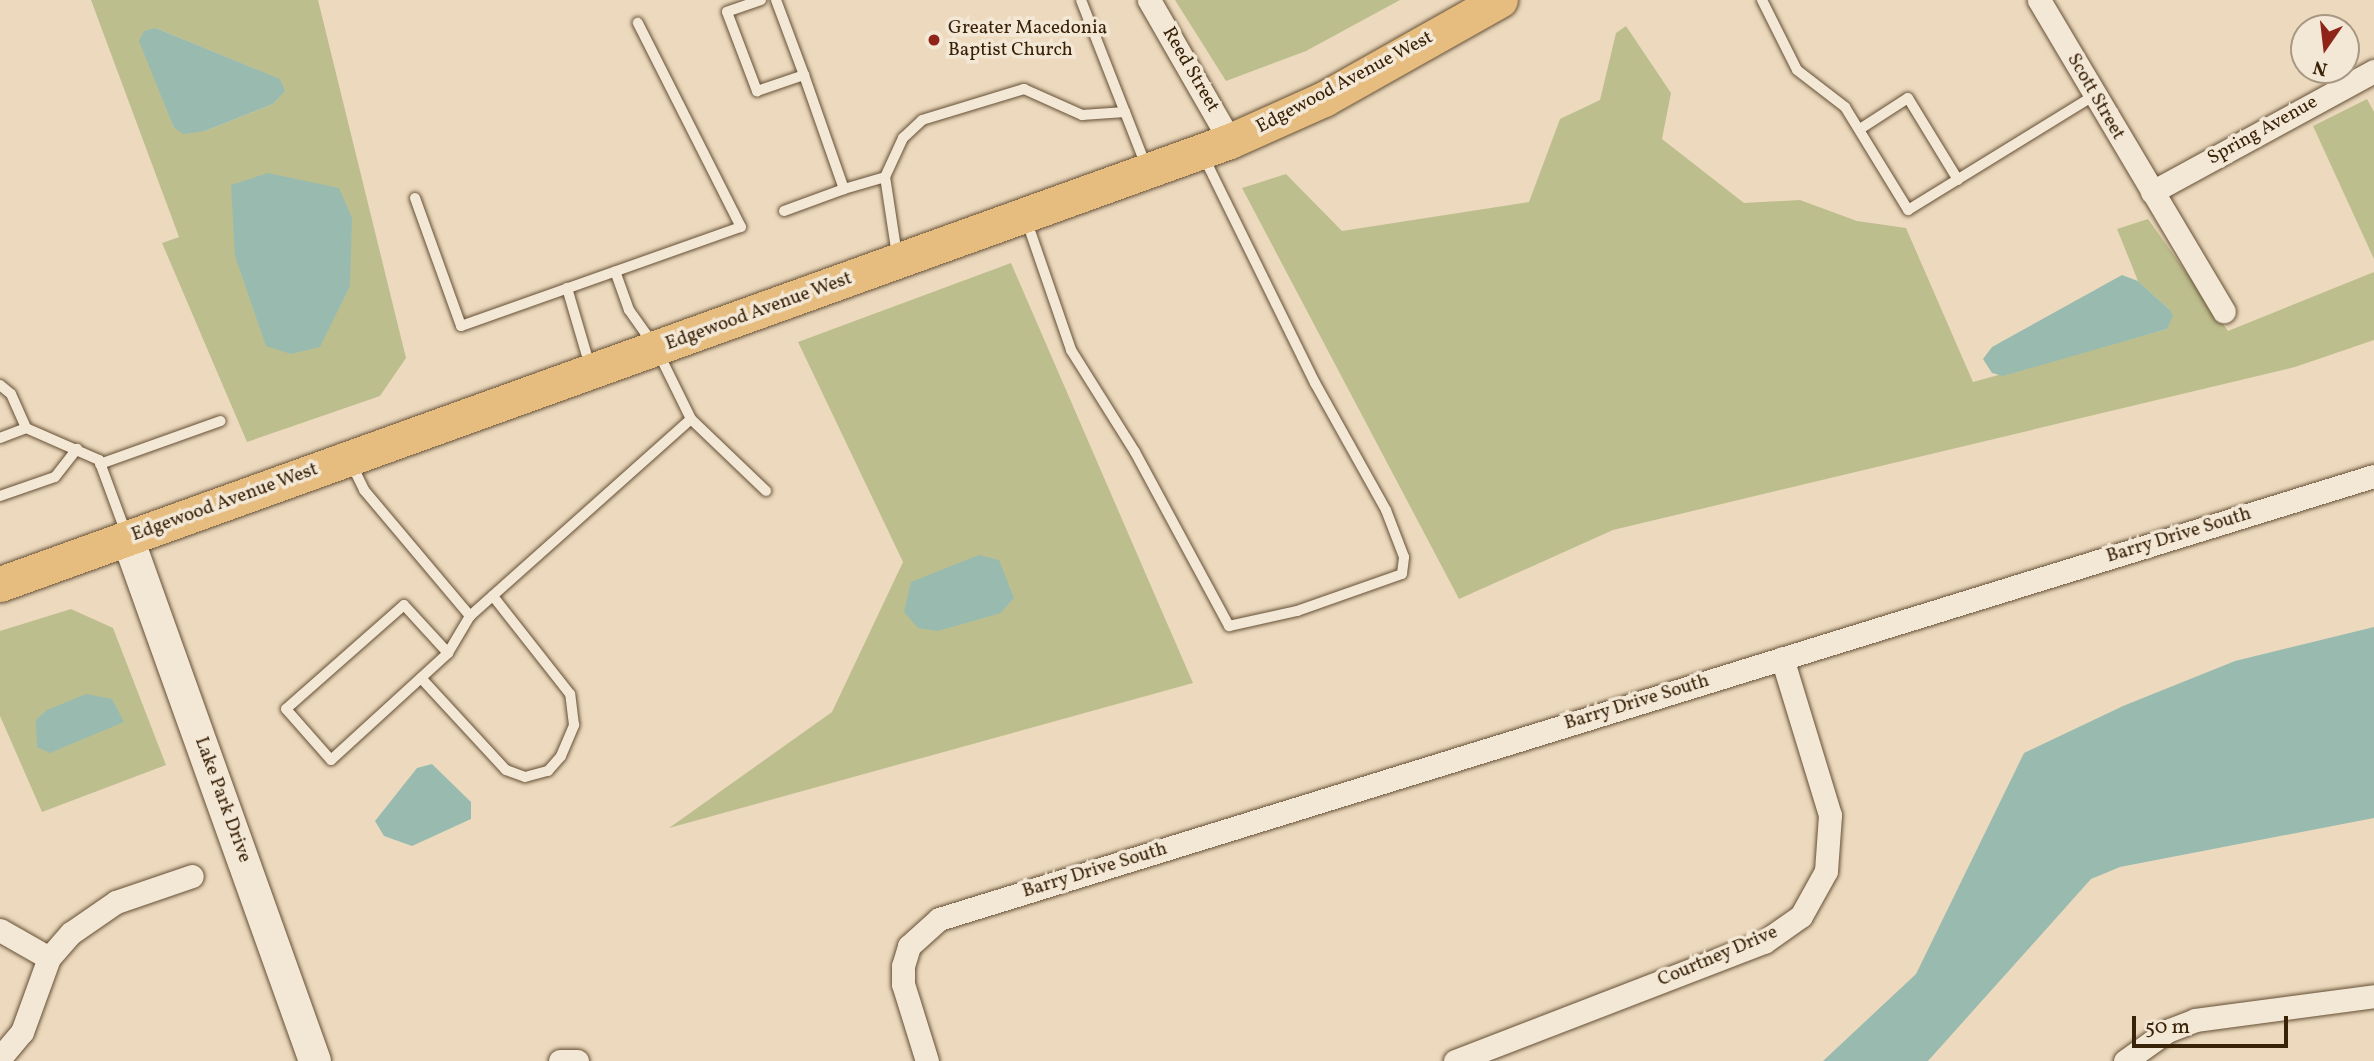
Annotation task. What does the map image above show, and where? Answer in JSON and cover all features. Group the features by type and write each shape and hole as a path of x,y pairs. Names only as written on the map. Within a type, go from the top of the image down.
{"main road":[{"name":"Edgewood Avenue West","path":"0,584 1216,147 1324,99 1500,0"}],"street":[{"name":"Reed Street","path":"1149,0 1216,147"},
{"name":"Scott Street","path":"2039,0 2093,96 2224,311"},
{"name":"Spring Avenue","path":"2152,192 2374,71"},
{"name":"Barry Drive South","path":"927,1061 904,984 909,946 939,919 2374,476"},
{"name":"Lake Park Drive","path":"128,539 315,1061"},
{"name":"Courtney Drive","path":"1455,1061 1764,942 1801,916 1826,871 1830,815 1782,658"},
{"path":"3,1059 22,1032 50,958 71,933 116,902 192,876"},
{"path":"0,930 50,958"},
{"path":"2124,1061 2167,1031 2195,1020 2374,996"},
{"path":"560,1061 578,1061"}],"lane":[{"path":"761,0 727,12 757,91 804,75"},
{"path":"776,0 844,189"},
{"path":"1081,0 1149,172"},
{"path":"1762,0 1797,70 1840,102 1860,129 1908,210 2093,96"},
{"path":"415,198 461,326 741,227 638,23"},
{"path":"898,261 885,177 903,138 922,120 1016,88 1083,114 1125,112"},
{"path":"1860,129 1908,99 1958,180"},
{"path":"1025,216 1071,350 1135,452 1229,625 1297,611 1402,574 1404,557 1386,510 1315,383 1216,147"},
{"path":"784,211 885,177"},
{"path":"614,271 629,310 656,348 691,419 766,491"},
{"path":"567,288 592,372"},
{"path":"0,385 10,394 26,428 77,449 100,464 128,539"},
{"path":"448,653 404,605 286,709 331,760 448,653 470,616 691,419"},
{"path":"100,464 221,422"},
{"path":"0,438 26,428"},
{"path":"0,496 55,477 77,449"},
{"path":"348,458 364,490 470,616"},
{"path":"421,678 506,770 525,777 548,771 561,756 574,726 570,694 493,596"}],"green space":[{"path":"91,0 318,0 406,358 380,396 247,442 162,243 179,237","holes":["156,28 279,79 284,91 273,104 205,131 174,128 159,85"]},
{"path":"1175,0 1400,0 1306,51 1226,81"},
{"path":"1626,26 1671,93 1662,139 1744,203 1800,200 1857,221 1906,228 1973,382 2167,329 2169,309 2138,281 2117,229 2148,219 2228,331 2374,272 2374,340 2295,367 1613,530 1459,599 1242,188 1286,174 1342,231 1529,202 1560,119 1600,100 1616,33"},
{"path":"2367,99 2374,112 2374,259 2313,126"},
{"path":"1011,263 1193,683 669,828 832,712 903,562 798,342"},
{"path":"71,609 113,628 166,765 42,812 0,716 0,631"}],"water":[{"path":"156,28 280,79 285,91 273,104 205,131 184,134 174,128 139,41 144,31"},
{"path":"268,173 339,188 352,218 350,286 320,347 291,354 266,346 235,256 231,185"},
{"path":"2122,275 2138,281 2169,309 2173,316 2167,329 2003,376 1992,373 1983,359 1992,347"},
{"path":"979,555 999,560 1014,598 1001,613 938,631 918,628 904,612 911,582"},
{"path":"2374,627 2374,818 2120,867 2091,879 1928,1061 1823,1061 1916,974 2024,753 2123,706 2235,661"},
{"path":"86,694 112,699 124,722 50,753 37,747 36,720 47,710"},
{"path":"432,764 471,802 471,819 412,846 384,836 375,821 417,768"}],"place":[{"name":"Greater Macedonia Baptist Church","path":"934,40"}]}
